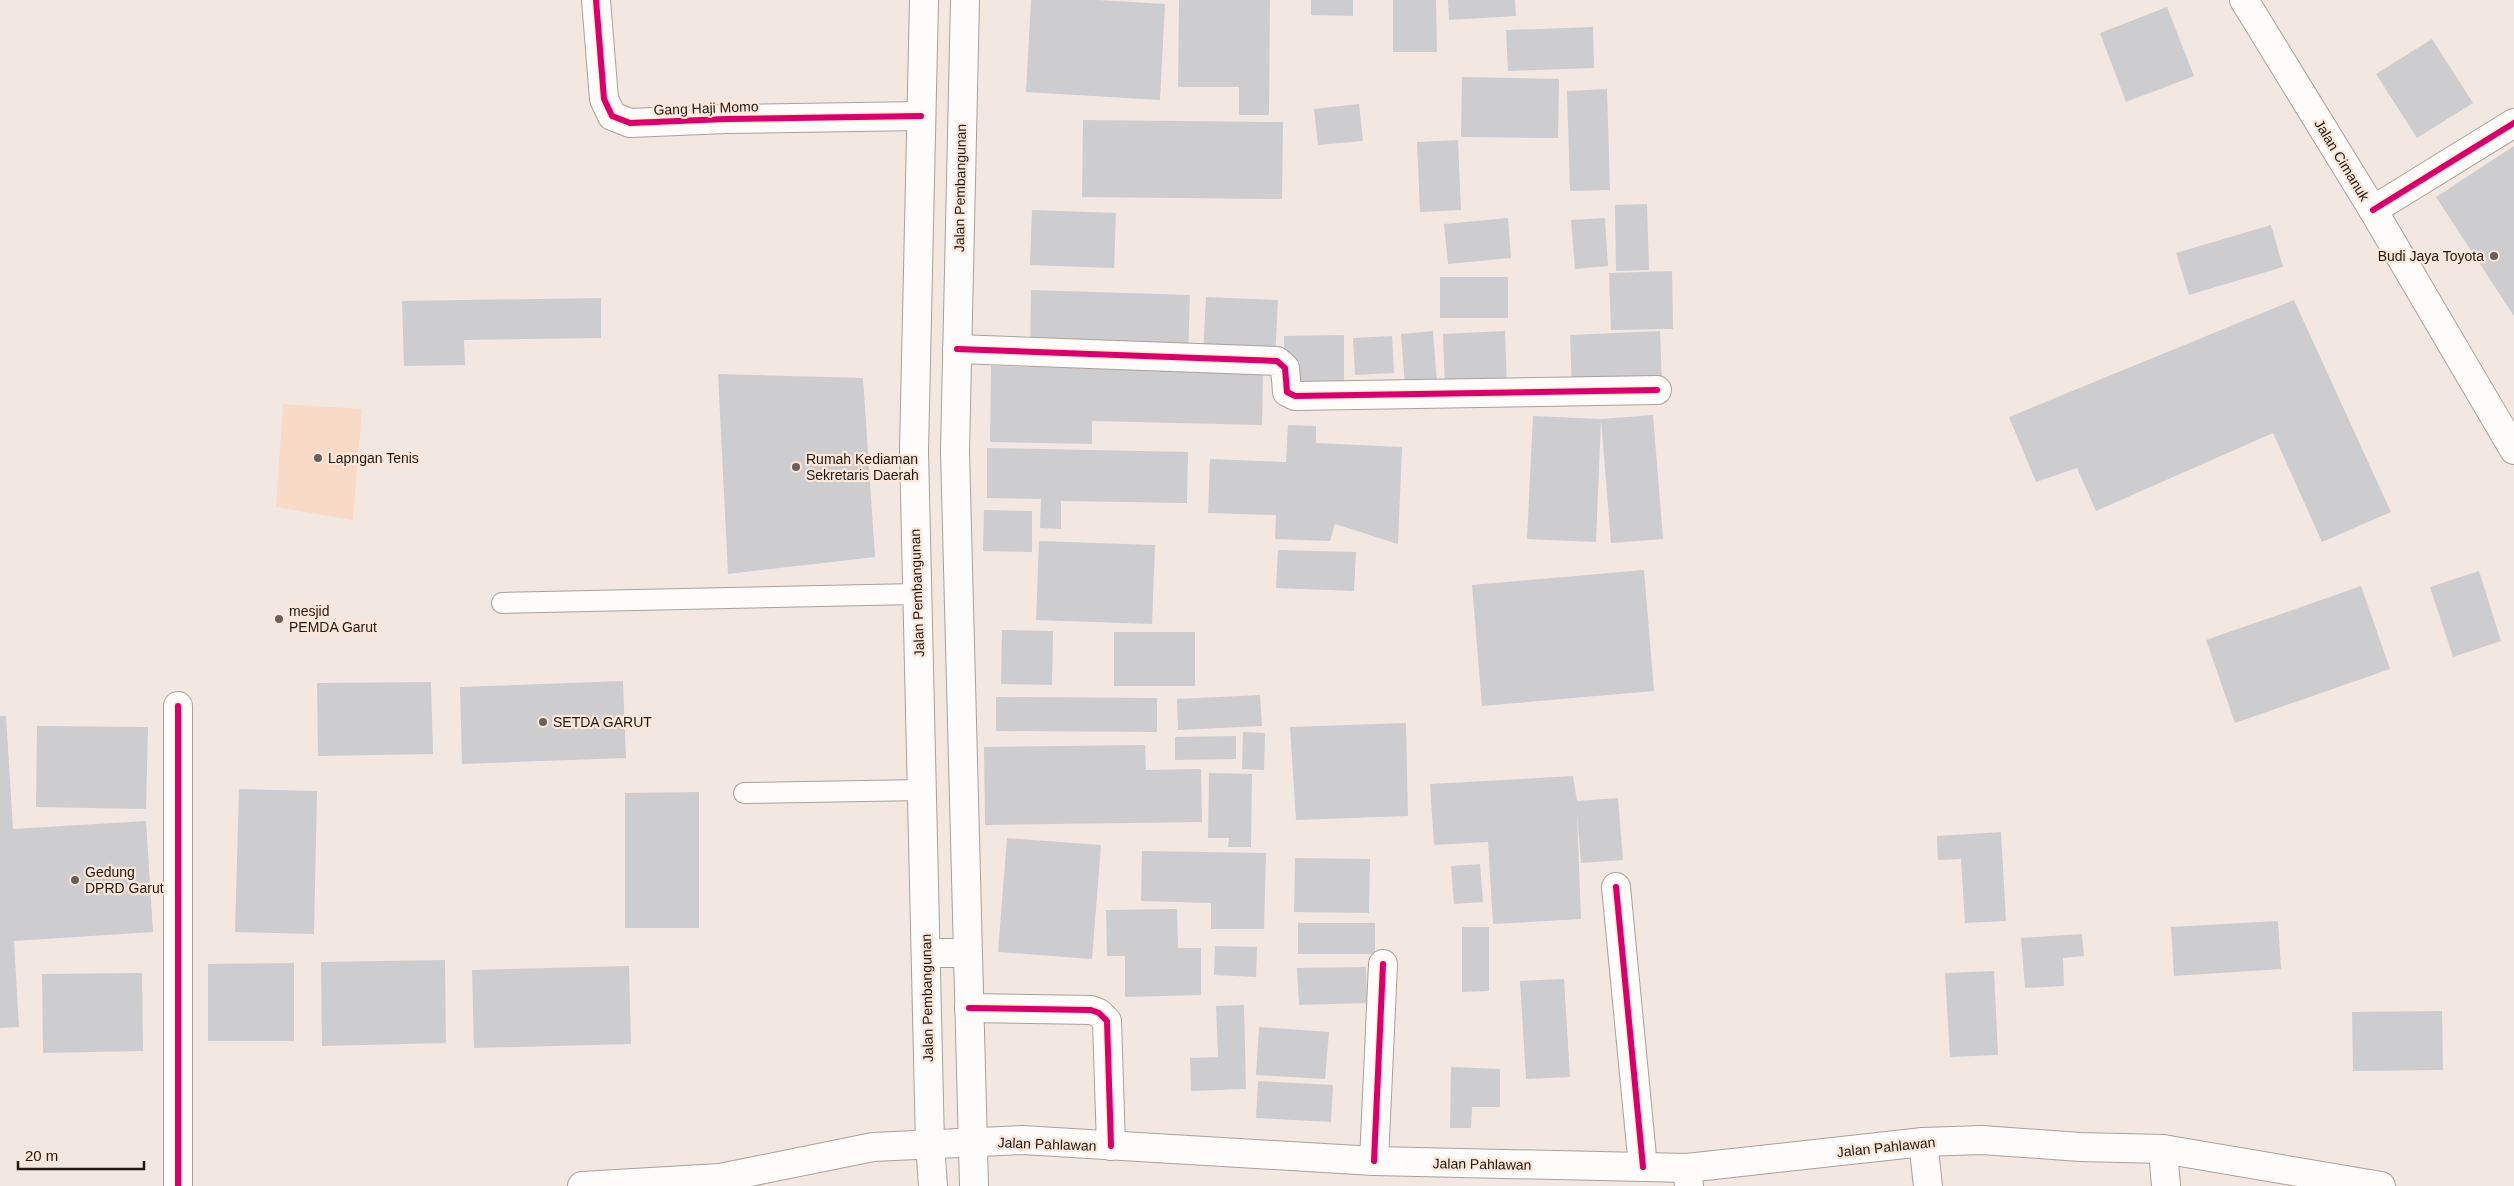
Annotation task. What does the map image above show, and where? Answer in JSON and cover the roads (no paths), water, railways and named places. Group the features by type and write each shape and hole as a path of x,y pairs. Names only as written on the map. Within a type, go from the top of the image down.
{"main road":[{"name":"Gang Haji Momo","path":"596,0 604,100 612,116 630,123 726,119 921,116"},
{"name":"Jalan Pembangunan","path":"924,0 914,451 930,1144 933,1186"},
{"name":"Jalan Pembangunan","path":"965,0 955,451 974,1186"},
{"name":"Jalan Cimanuk","path":"2244,0 2373,210 2514,450"},
{"path":"2373,210 2514,123"},
{"path":"957,349 1277,361 1282,363 1285,368 1287,392 1294,396 1657,390"},
{"path":"915,399 956,399"},
{"path":"919,645 960,643"},
{"path":"178,706 178,1186"},
{"path":"923,790 964,788"},
{"path":"1616,886 1643,1167"},
{"path":"927,953 968,953"},
{"path":"1374,1161 1383,964"},
{"path":"969,1008 1091,1010 1099,1013 1107,1020 1111,1146"},
{"name":"Jalan Pahlawan","path":"582,1186 720,1178 873,1147 1022,1140 1374,1161 1643,1167 1688,1177 1923,1142 1982,1140 2080,1147 2163,1149 2381,1186"},
{"path":"1923,1142 1928,1186"},
{"path":"2163,1149 2166,1186"}],"lane":[{"path":"502,603 916,594"},
{"path":"744,793 923,790"}],"place":[{"name":"Budi Jaya Toyota","path":"2494,256"},
{"name":"Lapngan Tenis","path":"318,458"},
{"name":"Rumah Kediaman Sekretaris Daerah","path":"796,467"},
{"name":"mesjid PEMDA Garut","path":"279,619"},
{"name":"SETDA GARUT","path":"543,722"},
{"name":"Gedung DPRD Garut","path":"75,880"}]}
